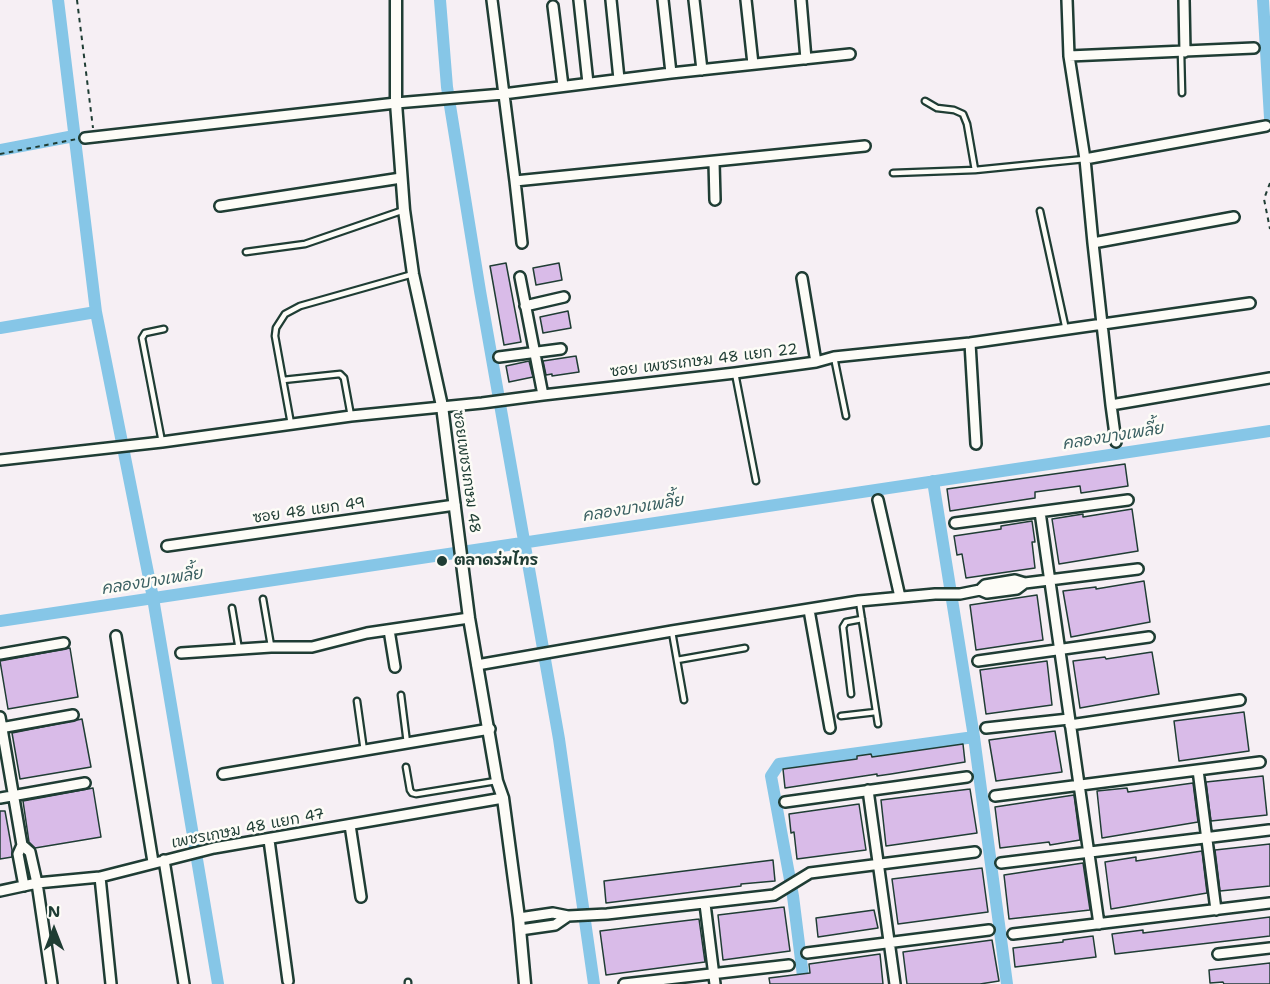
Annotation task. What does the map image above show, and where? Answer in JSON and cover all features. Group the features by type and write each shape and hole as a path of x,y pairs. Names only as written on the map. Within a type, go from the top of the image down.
{"street":[{"name":"ซอยเพชรเกษม 48","path":"396,0 396,103 404,210 413,274 442,406 469,618 490,729 497,781 503,798 525,984"},
{"path":"492,0 522,243"},
{"path":"579,0 588,83"},
{"path":"611,0 619,80"},
{"path":"663,0 672,73"},
{"path":"694,0 702,70"},
{"path":"746,0 753,64"},
{"path":"801,0 806,59"},
{"path":"1067,0 1069,56 1084,159 1116,442"},
{"path":"1183,52 1184,0"},
{"path":"553,6 563,86"},
{"path":"1069,56 1254,48"},
{"path":"90,137 396,103 503,94 850,54"},
{"path":"1084,159 1266,126"},
{"path":"515,181 865,146"},
{"path":"714,162 715,200"},
{"path":"220,206 401,178"},
{"path":"1093,243 1234,217"},
{"path":"520,277 543,394"},
{"path":"802,278 816,362"},
{"path":"525,306 564,297"},
{"name":"ซอย เพชรเกษม 48 แยก 22","path":"0,460 162,442 351,416 511,400 543,394 735,373 816,362 834,357 970,344 1250,303"},
{"path":"970,344 976,444"},
{"path":"500,357 561,349"},
{"path":"1111,405 1270,378"},
{"path":"878,500 900,597"},
{"path":"955,523 1128,500"},
{"name":"ซอย 48 แยก 49","path":"167,546 455,505"},
{"path":"1040,512 1099,924"},
{"path":"477,664 859,601 960,594 980,590 985,585 1015,580 1025,583 1138,569"},
{"path":"809,610 830,728"},
{"path":"181,653 271,647 312,647 359,635 469,618"},
{"path":"389,630 395,667"},
{"path":"116,636 153,862"},
{"path":"978,661 1149,638"},
{"path":"0,654 64,643"},
{"path":"986,728 1070,722 1240,700"},
{"path":"1,728 74,715"},
{"path":"0,717 22,845 18,854 24,886"},
{"path":"223,774 490,729"},
{"path":"995,796 1260,762"},
{"path":"1198,770 1216,910"},
{"path":"785,802 967,777"},
{"path":"0,798 86,783"},
{"path":"868,790 895,984"},
{"name":"เพชรเกษม 48 แยก 47","path":"0,891 37,883 100,877 214,848 503,798"},
{"path":"350,825 361,897"},
{"path":"1001,863 1269,830"},
{"path":"270,840 288,981"},
{"path":"22,845 30,852 37,883 52,984"},
{"path":"519,918 554,913 568,916 607,914 774,895 810,873 975,852"},
{"path":"164,860 184,984"},
{"path":"100,877 111,984"},
{"path":"1013,934 1270,903"},
{"path":"705,904 715,984"},
{"path":"520,930 555,925 568,916"},
{"path":"807,953 989,930"},
{"path":"1218,954 1270,948"},
{"path":"624,984 789,965"}],"lane":[{"path":"1182,93 1183,52"},
{"path":"925,100 937,108 954,110 963,114 967,124 975,170"},
{"path":"893,173 975,170 1084,159"},
{"path":"246,252 305,244 404,210"},
{"path":"1040,211 1066,330"},
{"path":"291,424 275,336 276,328 285,314 300,306 413,274"},
{"path":"162,442 142,338 145,333 164,328"},
{"path":"834,357 846,416"},
{"path":"735,373 756,481"},
{"path":"283,380 340,374 344,378 351,416"},
{"path":"263,599 271,647"},
{"path":"859,601 878,724"},
{"path":"232,608 239,650"},
{"path":"851,694 843,627 846,622 862,619"},
{"path":"672,631 684,700"},
{"path":"677,660 745,648"},
{"path":"401,695 407,744"},
{"path":"357,701 364,751"},
{"path":"841,716 876,711"},
{"path":"406,767 410,790 416,794 497,781"}],"path":[{"path":"0,154 90,137 77,0"},
{"path":"1270,183 1263,199 1270,229"}],"building":[{"path":"506,263 521,342 504,345 490,266"},
{"path":"559,263 562,280 536,285 533,268"},
{"path":"568,311 571,328 543,333 540,317"},
{"path":"576,356 579,372 546,375 543,361"},
{"path":"529,361 533,377 509,382 506,366"},
{"path":"1125,464 1128,486 1081,493 1080,486 1035,492 1035,498 950,511 947,489"},
{"path":"1132,509 1138,551 1059,564 1052,519 1083,514 1083,517"},
{"path":"1032,521 1035,568 966,578 962,554 957,555 954,536 1001,529 1001,526"},
{"path":"1144,581 1150,622 1071,637 1063,591 1096,587 1096,589"},
{"path":"1037,595 1043,640 976,650 970,605"},
{"path":"70,648 78,697 8,709 0,661"},
{"path":"1152,652 1159,694 1080,708 1073,661"},
{"path":"1047,661 1052,705 986,714 980,670"},
{"path":"1244,712 1249,751 1179,761 1174,721"},
{"path":"82,719 91,767 20,779 12,733"},
{"path":"1055,731 1062,772 996,781 989,740"},
{"path":"963,744 965,762 785,788 783,769 857,759 857,756 871,754 872,757"},
{"path":"1263,776 1267,815 1211,821 1206,782"},
{"path":"1193,783 1198,822 1102,838 1097,791 1127,788 1128,792"},
{"path":"93,788 101,837 35,848 29,842 23,801"},
{"path":"970,789 977,833 886,846 881,800"},
{"path":"1074,795 1080,840 1050,845 1049,842 1000,848 995,807"},
{"path":"859,804 866,850 797,859 789,814"},
{"path":"0,811 5,811 12,857 0,859"},
{"path":"1270,844 1270,886 1220,891 1215,850"},
{"path":"1202,851 1207,893 1111,909 1105,862 1136,857 1136,861"},
{"path":"773,860 775,881 606,903 604,881"},
{"path":"1083,863 1090,910 1009,919 1004,875"},
{"path":"982,868 988,912 898,924 892,879"},
{"path":"784,907 790,951 723,960 718,915"},
{"path":"874,910 878,928 818,937 816,918"},
{"path":"1270,917 1270,936 1115,954 1112,934 1143,930 1143,933"},
{"path":"699,919 705,962 606,975 600,931"},
{"path":"1093,936 1096,957 1015,967 1013,948"},
{"path":"992,940 999,981 980,984 907,984 903,952"},
{"path":"880,954 883,984 770,984 769,978 810,973 809,964"},
{"path":"1270,963 1270,984 1210,983 1209,970"}],"waterway":[{"path":"58,0 96,312 153,598 218,984"},
{"path":"440,0 447,87 480,291 559,739 594,984"},
{"path":"1263,0 1270,118"},
{"path":"0,150 74,136"},
{"path":"0,328 96,312"},
{"name":"คลองบางเพลี้ย","path":"0,621 1270,431"},
{"path":"933,481 974,737 1007,984"},
{"path":"804,984 793,896 771,776 779,764 974,737"}],"place":[{"name":"ตลาดร่มไทร","path":"442,561"}]}
